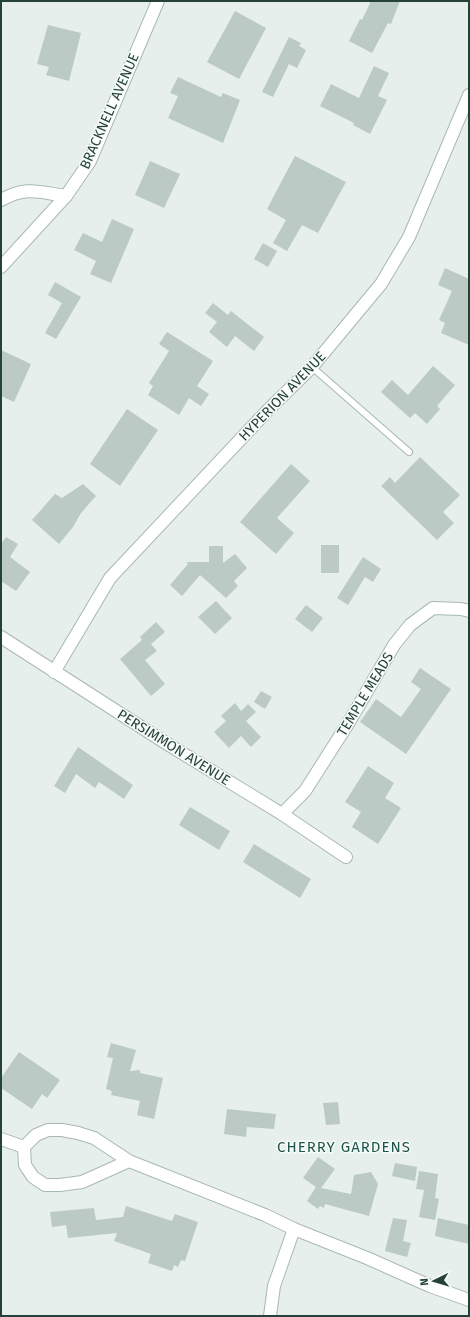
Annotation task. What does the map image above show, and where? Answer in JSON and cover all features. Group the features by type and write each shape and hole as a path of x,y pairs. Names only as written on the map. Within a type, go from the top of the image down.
{"street":[{"name":"BRACKNELL AVENUE","path":"1,267 66,196 90,161 158,1"},
{"name":"HYPERION AVENUE","path":"54,672 110,578 268,409 312,367 381,284 409,238 469,94"},
{"path":"1,200 23,191 66,196"},
{"name":"TEMPLE MEADS","path":"282,814 305,791 349,722 394,645 410,625 433,608 461,609 469,611"},
{"name":"PERSIMMON AVENUE","path":"1,638 169,745 282,814 346,857"},
{"path":"24,1147 36,1135 48,1130 62,1130 94,1138 129,1161 265,1215 294,1229 367,1258 430,1286 469,1300"},
{"path":"1,1139 24,1147"},
{"path":"24,1147 26,1165 33,1177 45,1185 60,1185 82,1182 129,1161"},
{"path":"270,1316 274,1286 294,1229"}],"lane":[{"path":"312,367 408,452"}],"building":[{"path":"371,1 400,1 391,24 388,23 372,53 349,41 360,19 362,20"},
{"path":"235,11 266,28 239,79 207,62"},
{"path":"48,25 81,33 69,81 46,75 49,67 37,64"},
{"path":"289,37 301,43 299,46 306,50 297,68 289,64 273,97 262,92"},
{"path":"374,66 389,73 378,96 387,100 370,134 353,125 354,123 320,106 331,84 359,98"},
{"path":"178,77 221,97 223,93 240,100 223,143 168,118 178,96 170,93"},
{"path":"295,156 346,182 318,233 302,225 287,251 273,243 286,220 267,209"},
{"path":"150,161 180,174 164,208 135,195"},
{"path":"112,219 134,229 111,283 90,274 96,261 74,250 83,233 102,242"},
{"path":"263,243 277,251 268,267 254,259"},
{"path":"445,268 469,279 469,345 441,333 445,323 439,320 452,291 438,285"},
{"path":"55,282 81,297 56,339 45,333 62,303 48,295"},
{"path":"213,303 228,315 231,311 264,337 254,351 235,336 227,347 209,332 217,322 205,313"},
{"path":"167,332 213,361 197,386 209,394 201,406 189,398 179,415 148,395 153,386 149,383 169,351 159,344"},
{"path":"1,350 31,364 14,402 1,396"},
{"path":"433,366 455,385 437,406 440,409 427,424 415,413 410,418 381,392 392,380 408,395"},
{"path":"127,409 158,430 120,486 90,464"},
{"path":"420,457 460,495 443,512 454,523 437,540 381,486 390,477 395,483"},
{"path":"291,464 310,481 277,518 294,533 276,554 240,522"},
{"path":"83,484 96,496 81,513 73,527 59,544 32,520 55,494 62,498"},
{"path":"6,537 18,544 10,557 30,572 16,591 1,581 1,544"},
{"path":"321,545 339,545 339,573 321,573"},
{"path":"209,546 223,546 223,563 235,554 247,568 234,581 238,586 226,598 200,575 182,596 170,585 188,564 186,562 209,562"},
{"path":"363,557 381,569 373,582 365,577 348,605 337,598"},
{"path":"216,601 232,618 215,634 198,617"},
{"path":"306,605 323,618 312,632 295,619"},
{"path":"156,622 165,632 151,644 157,651 145,660 165,684 151,696 120,659 142,640 140,637"},
{"path":"420,668 451,689 406,754 360,722 376,699 401,717 421,689 411,682"},
{"path":"261,691 272,697 265,709 254,702"},
{"path":"235,703 241,711 248,704 256,712 246,721 261,737 251,747 241,736 229,748 214,732 226,721 221,716"},
{"path":"78,747 133,785 124,799 99,782 95,788 76,774 65,793 54,786"},
{"path":"368,766 394,783 385,798 401,808 378,844 352,827 361,812 345,802"},
{"path":"190,807 230,831 219,850 179,825"},
{"path":"254,844 311,879 300,898 243,862"},
{"path":"111,1043 136,1050 130,1071 140,1070 140,1073 163,1078 154,1119 137,1115 140,1101 111,1095 112,1091 106,1089 113,1058 107,1057"},
{"path":"19,1052 60,1080 47,1098 42,1094 32,1109 1,1088 1,1078"},
{"path":"338,1102 340,1124 326,1125 323,1103"},
{"path":"227,1109 276,1114 274,1129 247,1127 246,1137 224,1134"},
{"path":"318,1157 335,1169 321,1188 351,1194 354,1175 371,1172 378,1184 369,1216 325,1204 324,1208 320,1206 318,1209 307,1201 316,1187 303,1178"},
{"path":"395,1163 417,1167 415,1181 392,1176"},
{"path":"419,1171 438,1174 435,1198 439,1199 435,1220 419,1217 424,1190 416,1189"},
{"path":"126,1206 172,1221 175,1214 198,1222 185,1261 181,1260 178,1267 174,1265 172,1271 148,1263 151,1254 114,1241 117,1233 68,1238 66,1225 52,1227 50,1212 94,1208 96,1220 123,1217"},
{"path":"393,1218 407,1220 403,1241 411,1243 407,1257 385,1251"},
{"path":"438,1218 469,1225 469,1244 435,1236"}],"district":[{"name":"CHERRY GARDENS","path":"344,1147"}]}
